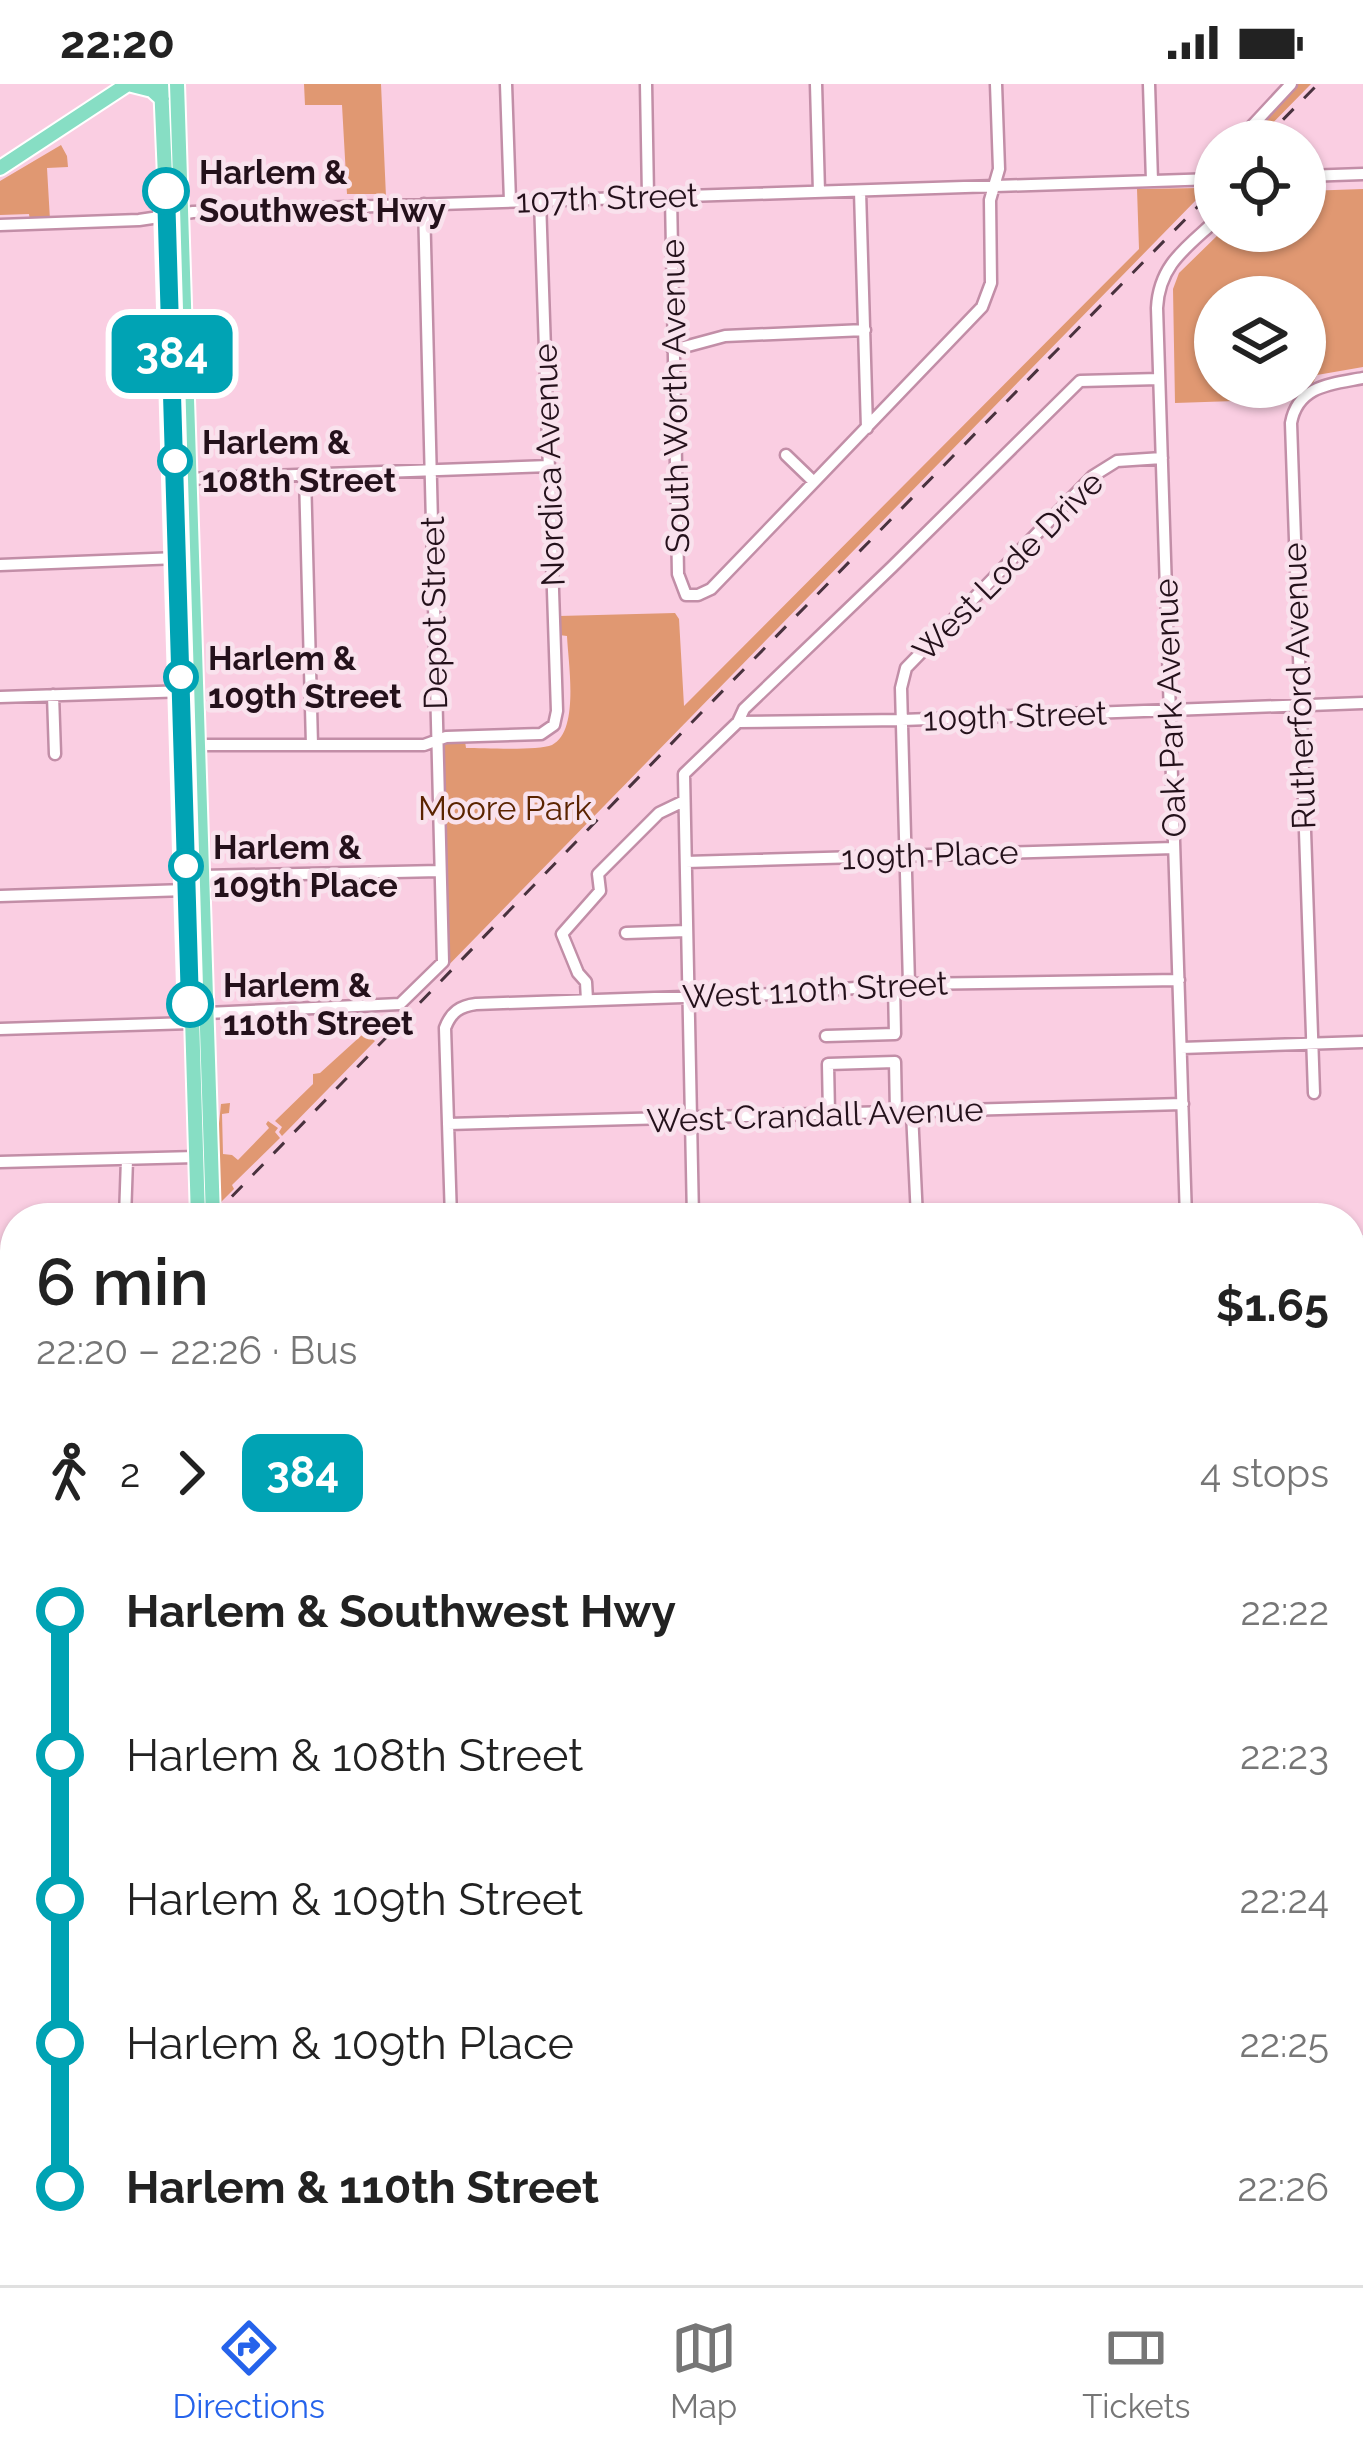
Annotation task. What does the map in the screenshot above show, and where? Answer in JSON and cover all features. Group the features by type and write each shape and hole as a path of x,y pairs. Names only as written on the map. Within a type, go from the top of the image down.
{"main road":[{"path":"0,168 128,84 162,91 175,215"},
{"path":"177,84 175,215 189,692 187,890 198,1203"},
{"path":"183,479 178,558 198,746 213,1203"}],"street":[{"path":"506,84 510,201"},
{"name":"South Worth Avenue","path":"646,84 648,196"},
{"path":"816,84 819,192"},
{"path":"786,455 814,482 982,307 991,283 990,200 999,169 997,84"},
{"path":"1149,84 1152,181"},
{"path":"1258,120 1291,84"},
{"path":"1326,175 1363,174"},
{"name":"107th Street","path":"0,225 424,204 1194,180"},
{"path":"860,191 867,428"},
{"name":"South Worth Avenue","path":"671,196 678,574 686,595 698,596 711,589 814,482"},
{"name":"Nordica Avenue","path":"436,740 541,734 552,728 557,711 540,200"},
{"name":"Depot Street","path":"207,1013 400,1004 443,962 424,204"},
{"name":"Oak Park Avenue","path":"1186,1203 1157,308 1160,283 1171,262 1194,240"},
{"path":"673,350 725,336 865,330"},
{"name":"Rutherford Avenue","path":"1314,1093 1292,417 1311,390 1363,378"},
{"path":"693,1203 684,774 738,722 744,709 1080,381 1160,379"},
{"name":"West Lode Drive","path":"910,984 901,688 906,668 1093,476 1117,461 1162,458"},
{"path":"183,479 549,466"},
{"path":"305,475 312,745"},
{"path":"0,565 178,558"},
{"path":"0,697 189,692"},
{"path":"53,695 55,754"},
{"name":"109th Street","path":"738,722 1363,703"},
{"path":"198,746 424,745 436,740"},
{"path":"582,1000 586,982 562,934 600,891 598,874 659,813 684,801"},
{"name":"109th Place","path":"686,862 1174,848"},
{"path":"0,896 187,890 202,876 440,871"},
{"path":"626,933 687,931"},
{"name":"West 110th Street","path":"448,1124 445,1028 454,1012 476,1004 775,994 910,984 1179,980"},
{"path":"826,1036 895,1034 894,985"},
{"path":"0,1029 191,1023 207,1013"},
{"path":"1181,1048 1363,1042"},
{"path":"829,1114 828,1064 895,1062 896,1112"},
{"name":"West Crandall Avenue","path":"448,1124 1183,1105"},
{"path":"912,1112 916,1203"},
{"path":"448,1124 451,1203"},
{"path":"0,1162 196,1157"},
{"path":"127,1159 128,1203"}],"green space":[{"path":"304,84 381,84 386,197 347,194 342,105 305,105"},
{"path":"1298,84 1311,84 1276,120 1263,120"},
{"path":"61,145 68,167 47,168 50,220 30,221 29,214 0,215 0,181"},
{"name":"Moore Park","path":"1194,188 1194,202 437,977 444,968 442,747 448,741 465,741 466,748 535,748 552,745 561,737 570,695 567,636 559,635 559,616 675,613 684,706 1139,249 1137,189"},
{"path":"1363,189 1363,367 1326,373 1326,276 1194,276 1194,402 1175,403 1173,289 1179,273 1200,252 1326,252 1326,190"},
{"path":"374,1024 371,1038 375,1041 282,1136 282,1127 275,1121 313,1084 313,1074 320,1073"},
{"path":"230,1103 229,1113 222,1114 223,1154 238,1160 269,1128 268,1121 278,1128 275,1132 280,1138 221,1202 218,1133 221,1104"}],"railway":[{"path":"1283,120 1318,84"},
{"path":"226,1203 1194,210"}],"bus line":[{"name":"384","path":"166,191 190,1004"}],"place":[{"name":"Harlem & Southwest Hwy","path":"166,191"},
{"name":"Harlem & 108th Street","path":"175,461"},
{"name":"Harlem & 109th Street","path":"181,677"},
{"name":"Harlem & 109th Place","path":"186,866"},
{"name":"Harlem & 110th Street","path":"190,1004"}]}
